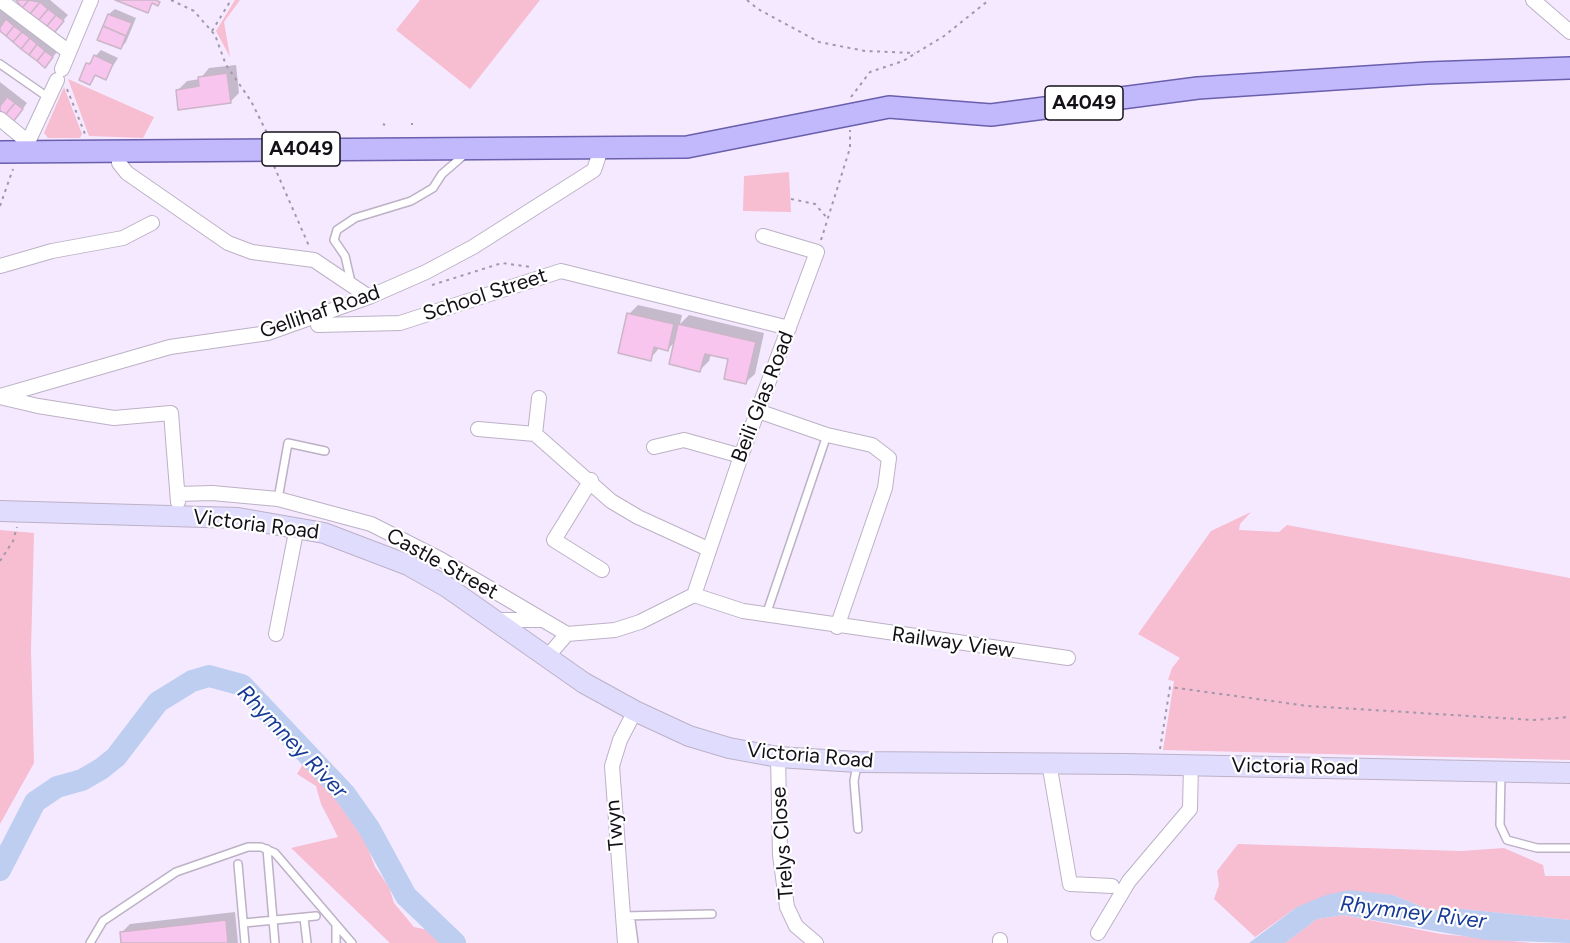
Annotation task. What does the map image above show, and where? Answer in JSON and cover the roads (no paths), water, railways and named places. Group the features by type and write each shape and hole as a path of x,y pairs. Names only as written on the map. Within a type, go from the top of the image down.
{"main road":[{"name":"A4049","path":"18,152 687,147 889,107 991,115 1198,88 1427,73 1570,68"},
{"name":"Victoria Road","path":"9,512 238,518 297,526 365,546 408,565 495,620 584,683 635,711 689,736 729,748 778,757 857,762 1158,764 1570,773"}],"street":[{"path":"0,0 69,52"},
{"path":"1533,0 1570,32"},
{"path":"18,152 61,77 87,4"},
{"path":"0,119 18,152"},
{"name":"Gellihaf Road","path":"0,396 170,347 268,333 369,297 426,272 473,246 594,170 601,149"},
{"path":"118,151 119,163 127,173 228,243 252,252 314,260 369,297"},
{"path":"0,266 62,249 123,238 152,223"},
{"name":"Beili Glas Road","path":"694,595 741,456 817,252 763,236"},
{"name":"School Street","path":"318,325 400,323 561,271 789,328"},
{"path":"0,396 38,406 114,418 171,413 178,516"},
{"path":"536,434 539,398"},
{"path":"758,411 828,435 872,445 889,458 885,488 837,627"},
{"path":"478,429 536,434 591,480 612,501 638,517 708,549"},
{"path":"654,447 684,440 741,456"},
{"path":"591,480 554,540 602,570"},
{"name":"Castle Street","path":"178,494 212,493 278,499 371,524 440,559 477,583 546,620 567,634"},
{"path":"276,634 297,526"},
{"path":"547,657 567,634 615,630 640,622 694,595"},
{"name":"Railway View","path":"694,595 743,611 837,627 1068,658"},
{"path":"495,620 546,620"},
{"name":"Twyn","path":"625,943 612,766 620,740 635,711"},
{"name":"Trelys Close","path":"778,757 783,887 787,907 796,927 816,943"},
{"path":"1048,764 1070,885 1112,886"},
{"path":"1098,933 1128,881 1190,809 1191,765"}],"lane":[{"path":"0,64 49,98"},
{"path":"352,285 345,256 334,240 337,230 355,218 411,201 433,188 455,161 474,149"},
{"path":"766,615 828,435"},
{"path":"278,499 288,443 325,451"},
{"path":"857,762 854,782 858,829"},
{"path":"1501,771 1500,825 1507,840 1537,848 1570,848"},
{"path":"90,943 104,921 176,872 248,847 267,849 275,853 352,943"},
{"path":"267,849 275,943"},
{"path":"238,864 245,943"},
{"path":"623,916 712,914"},
{"path":"244,923 316,916"},
{"path":"623,916 631,921 634,943"},
{"path":"304,918 307,943"},
{"path":"336,925 336,943"}],"water":[{"path":"1349,890 1393,895 1430,910 1462,909 1570,920 1570,943 1486,940 1344,915 1317,919 1285,943 1249,943 1297,907 1326,895"}],"waterway":[{"name":"Rhymney River","path":"0,870 35,802 57,787 82,780 101,769 116,757 158,702 192,681 209,676 242,685 345,794 369,828 406,896 455,943"}]}
